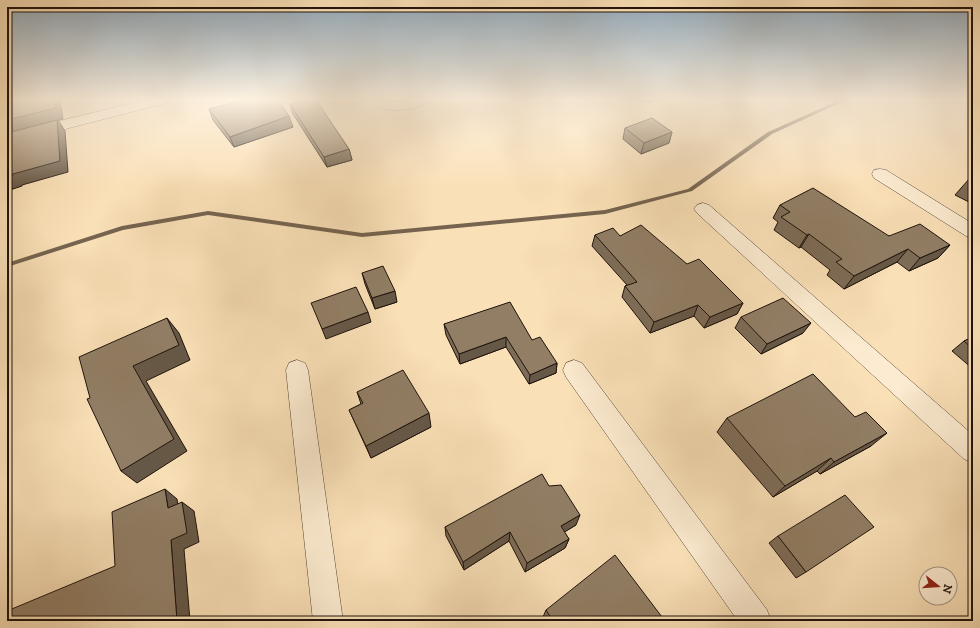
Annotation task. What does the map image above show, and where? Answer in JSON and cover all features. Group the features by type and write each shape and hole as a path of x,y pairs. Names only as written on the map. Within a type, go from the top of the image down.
{"street":[{"path":"7,139 46,129"},
{"path":"880,174 973,232"},
{"path":"703,209 973,451"},
{"path":"297,370 328,621"},
{"path":"574,370 756,621"}],"building":[{"path":"21,129 58,129 60,161 7,177 7,133"},
{"path":"224,129 252,129 230,137"},
{"path":"306,129 336,129 349,149 324,157"},
{"path":"627,129 668,129 672,132 644,143"},
{"path":"813,188 889,236 920,224 950,245 920,258 908,249 854,276 836,262 842,259 809,234 807,235 781,217 790,212 780,205"},
{"path":"641,225 687,264 699,259 743,303 710,317 698,305 654,322 625,286 637,282 595,235 613,228 620,236"},
{"path":"383,266 395,291 372,298 362,273"},
{"path":"356,287 368,312 322,329 311,303"},
{"path":"783,298 811,323 767,344 741,317"},
{"path":"510,302 532,340 540,337 557,363 530,375 506,337 459,354 444,324"},
{"path":"167,318 179,345 133,366 174,439 121,471 87,399 90,398 79,357"},
{"path":"973,337 973,349 964,341"},
{"path":"403,370 429,413 366,446 349,410 363,403 357,392"},
{"path":"813,374 855,417 866,412 887,433 834,462 831,458 785,486 727,418"},
{"path":"542,474 549,486 561,485 580,515 561,526 569,539 527,563 510,532 463,562 445,527"},
{"path":"165,489 168,508 182,502 187,533 171,540 177,621 7,621 7,611 115,566 112,512"},
{"path":"845,495 874,527 806,572 778,536"},
{"path":"615,555 665,621 553,621 546,610"}],"waterway":[{"path":"7,265 122,228 208,213 362,235 605,212 690,190 770,133 778,129"}]}
